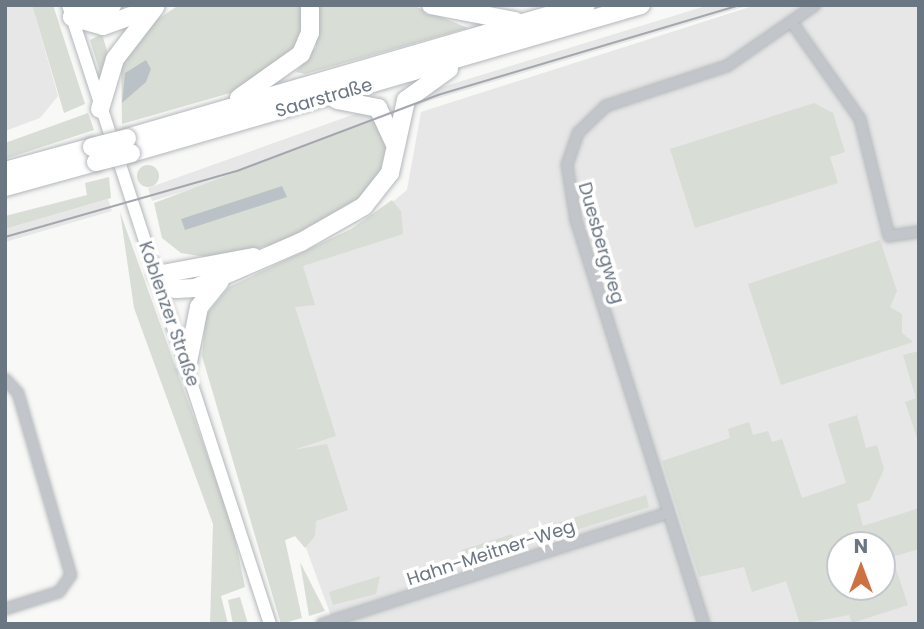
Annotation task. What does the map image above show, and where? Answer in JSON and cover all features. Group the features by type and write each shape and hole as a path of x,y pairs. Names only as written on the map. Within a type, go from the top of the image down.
{"highway":[{"path":"70,11 112,5"},
{"path":"209,114 293,63 310,33 310,5"},
{"path":"430,5 472,18 529,22"},
{"name":"Saarstraße","path":"129,145 209,114 586,5"},
{"name":"Saarstraße","path":"5,171 94,154 320,99 641,5"},
{"path":"70,11 103,26 158,6"},
{"path":"100,109 116,59 158,6"},
{"path":"157,275 180,290 223,278 375,197 390,173 410,95 480,53"},
{"path":"320,99 375,106 395,146"},
{"name":"Saarstraße","path":"5,187 94,154"},
{"path":"157,275 272,254"},
{"path":"187,367 199,307 223,278"}],"main road":[{"name":"Koblenzer Straße","path":"70,11 270,624"}],"street":[{"name":"Duesbergweg","path":"704,624 574,216 566,185 570,150 606,106 727,66 793,24 815,5"},
{"path":"793,24 860,119 889,236 919,232"},
{"path":"5,379 18,393 71,575 59,592 5,609"},
{"name":"Hahn-Meitner-Weg","path":"325,623 668,513"}],"shaded area":[{"path":"5,5 32,5 58,96 40,118 5,131"},
{"path":"32,5 53,5 85,104 64,113"},
{"path":"179,5 304,5 303,43 237,91 122,124 121,59 152,23"},
{"path":"315,5 412,5 468,28 305,74 296,72 316,47"},
{"path":"709,5 750,5 409,107 416,95"},
{"path":"756,5 919,5 919,624 334,624 306,548 295,536 285,540 263,279 325,258 407,190 421,112"},
{"path":"102,34 110,61 102,79 90,40"},
{"path":"146,60 151,69 146,82 122,103 125,73"},
{"path":"814,103 833,113 845,152 830,157 838,183 695,228 670,149"},
{"path":"369,109 380,118 239,175 152,201 148,188"},
{"path":"88,113 94,130 5,159 5,143"},
{"path":"380,118 386,147 379,177 363,198 317,227 277,244 212,258 181,253 162,238 154,203"},
{"path":"148,165 156,168 159,176 156,184 148,187 140,184 137,176 140,168"},
{"path":"109,177 111,198 5,229 5,216 87,195 85,183"},
{"path":"282,186 287,197 185,230 181,219"},
{"path":"108,199 112,211 5,242 5,229"},
{"path":"392,200 401,211 403,234 303,266 315,305 295,307 336,436 293,450 327,444 348,510 316,521 315,536 305,548 295,536 285,540 302,618 281,624 202,356 206,315 229,287 351,229"},
{"path":"120,212 232,524 245,587 221,596 228,624 210,624 213,524 134,308"},
{"path":"880,240 897,291 890,307 902,314 902,333 913,342 781,385 748,284"},
{"path":"919,351 919,444 905,402 916,398 903,355"},
{"path":"857,415 866,448 877,445 884,469 870,500 857,504 863,526 919,508 919,549 896,556 896,531 826,531 826,601 896,601 896,569 908,605 852,623 849,615 800,624 786,581 752,592 744,567 699,577 662,461 730,438 728,429 749,422 753,435 768,431 772,442 782,439 802,498 846,483 828,424"},
{"path":"646,495 649,507 538,542 534,530"},
{"path":"512,534 517,548 466,565 462,550"},
{"path":"300,562 325,611 309,616"},
{"path":"380,576 376,594 333,605 329,592"},
{"path":"240,597 248,624 233,624 228,600"}],"tram line":[{"path":"5,237 237,171 438,95 739,5"}]}
